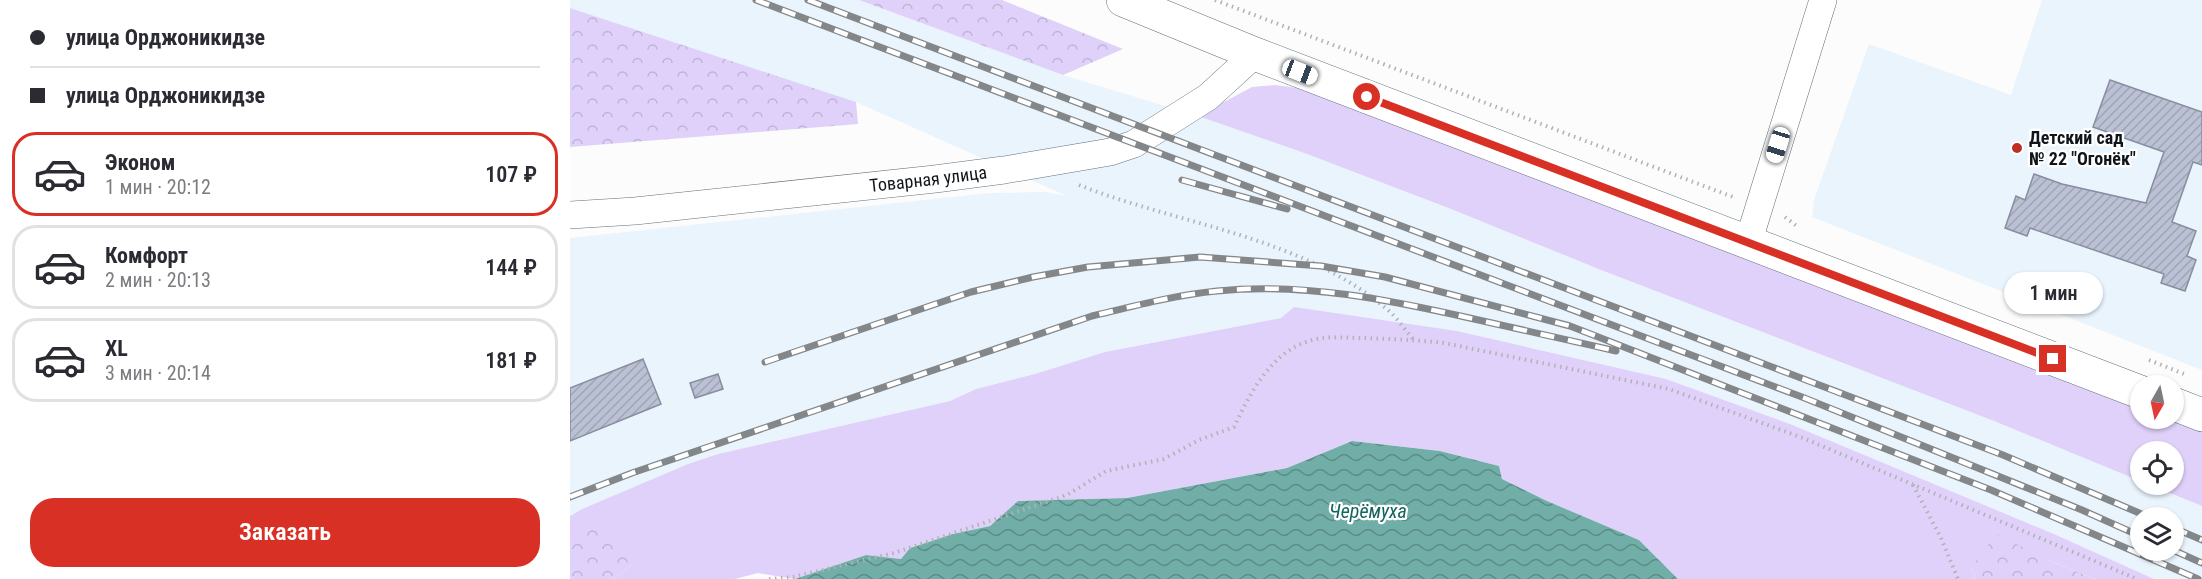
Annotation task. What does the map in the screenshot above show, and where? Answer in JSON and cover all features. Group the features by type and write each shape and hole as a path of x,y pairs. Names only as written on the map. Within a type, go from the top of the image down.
{"street":[{"path":"1123,0 1255,54 2130,388"},
{"path":"1748,243 1770,207 1823,0"},
{"name":"Товарная улица","path":"570,215 681,206 935,179 1110,152 1134,144 1208,97 1255,54"},
{"path":"2184,408 2202,415"}],"path":[{"path":"1215,0 1770,207 1805,231"},
{"path":"1029,166 1088,189 1239,234 1321,266 1372,298 1391,313 1413,339"},
{"path":"1770,207 1784,216"},
{"path":"769,579 793,577 894,554 1067,495 1106,471 1164,459 1199,440 1234,427 1253,387 1284,354 1307,341 1332,338 1413,339 1444,343 1669,389 1803,438 2137,579"},
{"path":"2148,360 2191,376"},
{"path":"1912,484 1941,537 1958,579"}],"shaded area":[{"path":"570,0 859,0 1063,75 1198,116 1307,154 1994,421 2130,477 2130,495 2175,495 2202,506 2202,579 2154,579 2054,534 1790,424 1666,379 1457,331 1403,324 1281,318 1105,352 1035,374 976,389 950,401 718,454 688,464 570,516 570,238 990,193 1045,192 1067,196 856,102 570,8"},
{"name":"Детский сад № 22 \"Огонёк\"","path":"2042,0 2202,0 2202,370 1812,217 1814,200 1869,44 2011,95"}],"green space":[{"path":"859,0 1002,0 1123,49 1063,75"},
{"path":"570,8 856,102 858,124 570,147"},
{"path":"1275,85 1306,89 2130,401 2130,429 2184,429 2184,422 2202,429 2202,506 2175,495 2184,495 2184,441 2130,441 2130,477 1994,421 1601,270 1451,209 1307,154 1198,116 1252,87"},
{"path":"1294,307 1457,331 1666,379 1790,424 2054,534 2154,579 2095,579 2048,560 1971,568 1976,579 1678,579 1639,540 1502,479 1499,466 1440,451 1352,441 1287,468 1127,498 1018,501 990,526 953,534 910,548 901,559 866,555 795,579 758,573 735,579 613,579 632,565 585,527 570,538 570,516 582,509 688,464 718,454 950,401 976,389 1035,374 1105,352 1281,318"},
{"path":"585,526 635,551 632,565 613,579 570,579 570,538"},
{"path":"1996,534 2048,560 2095,579 1976,579 1971,568"}],"water":[{"name":"Черёмуха","path":"1352,441 1440,451 1499,466 1502,479 1639,540 1678,579 795,579 866,555 901,559 910,548 953,534 990,526 1018,501 1127,498 1287,468"}],"building":[{"path":"2110,80 2202,112 2202,165 2193,162 2172,222 2196,231 2187,256 2196,260 2185,291 2161,283 2164,274 2030,228 2027,236 2005,228 2016,196 2025,200 2034,174 2062,184 2146,203 2164,152 2093,127"},
{"path":"643,359 661,404 570,441 570,388"},
{"path":"718,374 723,389 695,398 690,383"}],"railway":[{"path":"756,0 1802,397 2130,532"},
{"path":"808,0 2003,455 2130,509"},
{"path":"1182,180 1287,209"},
{"path":"765,362 971,292 1088,267 1200,257 1321,266 1385,277 1570,326 1991,490 2198,579"},
{"path":"570,497 632,473 1092,316 1154,301 1201,293 1282,289 1347,294 1442,312 1616,351"},
{"path":"2184,532 2202,540"},
{"path":"2184,555 2202,563"}],"place":[{"name":"Детский сад № 22 \"Огонёк\"","path":"2017,148"}],"route":[{"path":"1367,97 2053,359"}]}
